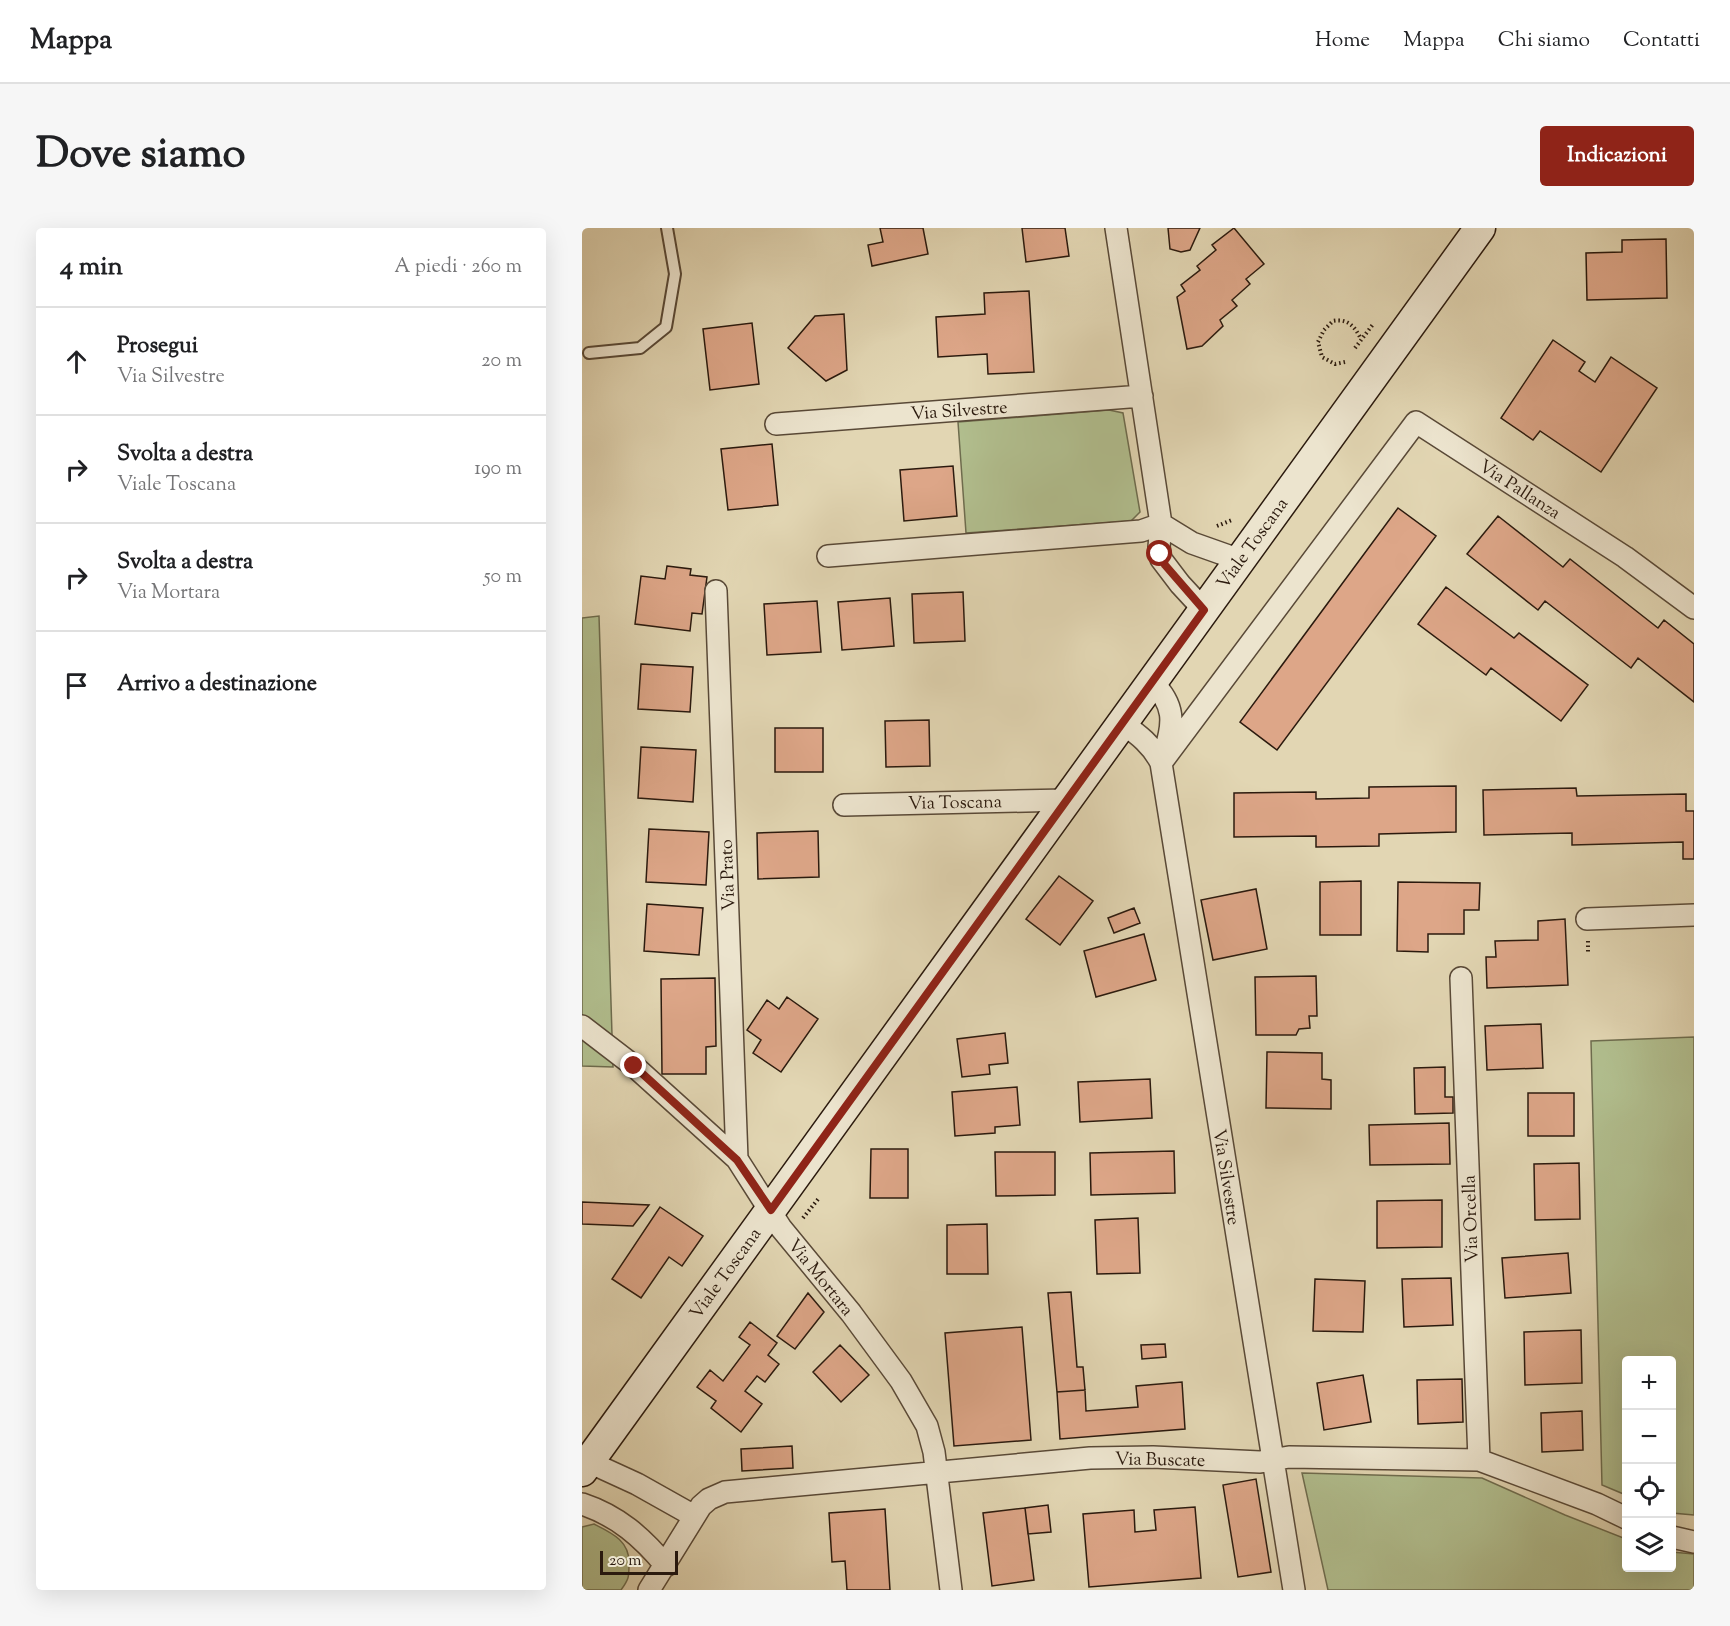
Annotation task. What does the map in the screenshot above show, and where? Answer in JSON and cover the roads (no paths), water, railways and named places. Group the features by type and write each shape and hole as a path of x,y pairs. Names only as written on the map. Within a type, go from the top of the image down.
{"street":[{"path":"1116,228 1161,524 1159,547 1161,559 1204,610"},
{"name":"Viale Toscana","path":"586,1467 1480,228"},
{"name":"Via Silvestre","path":"776,424 1142,396"},
{"name":"Via Pallanza","path":"1161,763 1416,422 1625,557 1694,608"},
{"path":"1161,524 1192,543 1240,560"},
{"path":"828,556 1141,531 1161,524"},
{"name":"Via Prato","path":"716,591 737,1160"},
{"name":"Via Silvestre","path":"1152,682 1165,696 1171,715 1172,726 1161,763"},
{"name":"Via Silvestre","path":"1122,723 1145,740 1161,763 1294,1590"},
{"name":"Via Toscana","path":"844,805 1066,800"},
{"path":"1587,919 1694,915"},
{"name":"Via Orcella","path":"1461,978 1479,1460"},
{"name":"Via Mortara","path":"582,1026 634,1066 737,1160 782,1228 851,1313 908,1392 927,1426 938,1472 951,1590"},
{"name":"Via Buscate","path":"694,1516 709,1499 725,1492 1105,1458 1260,1462 1289,1457 1479,1460 1597,1504 1622,1516"},
{"path":"586,1467 637,1484 694,1516 650,1590"},
{"path":"582,1504 620,1521 641,1537 666,1566"},
{"path":"1676,1538 1694,1542"}],"lane":[{"path":"589,353 640,348 666,327 675,274 667,228"}]}
